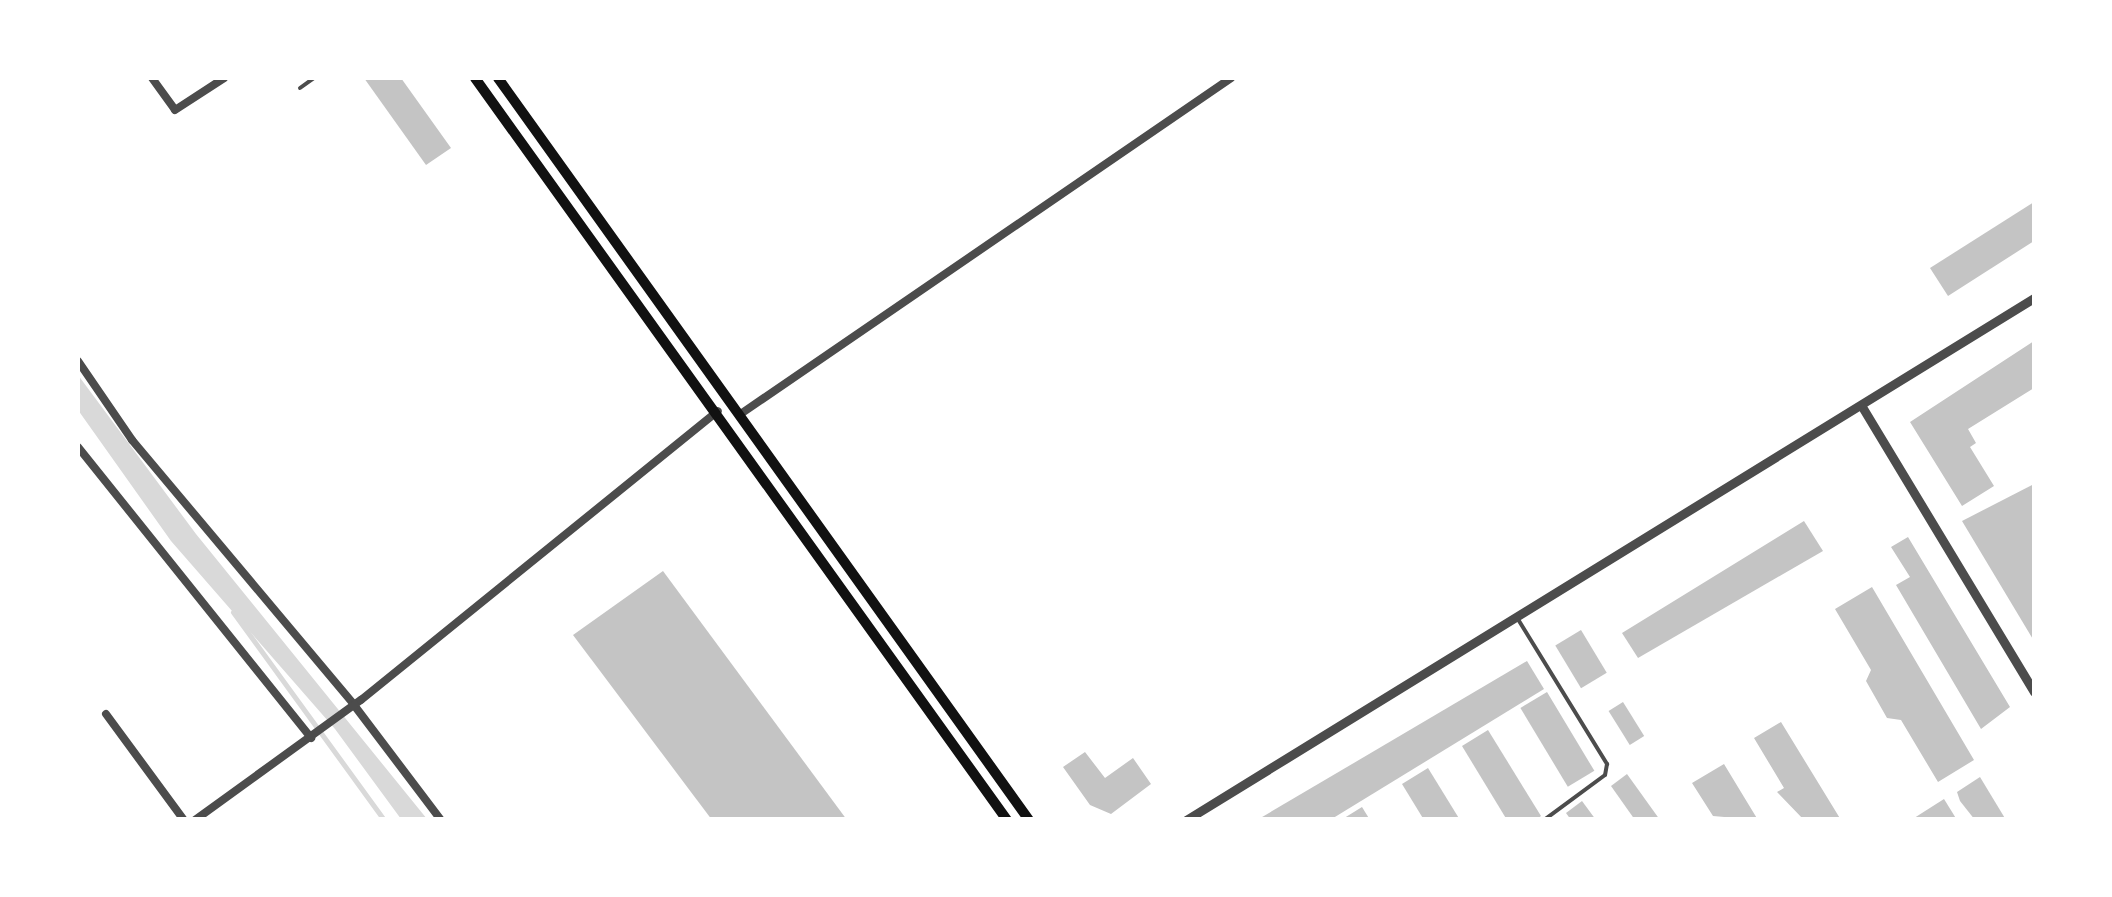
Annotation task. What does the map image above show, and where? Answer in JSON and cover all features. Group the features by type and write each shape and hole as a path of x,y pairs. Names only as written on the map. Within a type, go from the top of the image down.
{"main road":[{"path":"476,78 1007,820"},
{"path":"498,78 742,413 1029,820"}],"street":[{"path":"152,78 174,110 224,78"},
{"path":"742,413 1231,78"},
{"path":"1186,820 2034,298"},
{"path":"78,361 168,485 354,705 440,820"},
{"path":"1861,404 2034,692"},
{"path":"195,820 354,705 718,412"},
{"path":"78,448 311,738"},
{"path":"106,714 184,820"}],"lane":[{"path":"300,88 314,78"},
{"path":"1516,616 1607,764 1605,775 1544,820"}],"shaded area":[{"path":"78,375 196,534 427,819 401,819 335,729 171,541 78,410"}],"building":[{"path":"364,78 401,78 451,148 426,165"},
{"path":"2034,202 2034,241 1948,296 1930,268"},
{"path":"2034,341 2034,388 1968,429 1976,443 1970,447 1994,486 1962,506 1910,422"},
{"path":"2034,484 2034,641 1962,521"},
{"path":"1804,521 1823,551 1638,658 1622,633"},
{"path":"1908,537 2010,707 1981,729 1896,585 1910,577 1891,547"},
{"path":"663,571 847,820 712,820 573,635"},
{"path":"1872,587 1974,760 1938,782 1901,720 1887,718 1866,681 1871,670 1835,609"},
{"path":"1581,630 1607,673 1581,688 1555,645"},
{"path":"1527,661 1544,689 1330,820 1257,820"},
{"path":"1547,692 1594,771 1568,787 1520,708"},
{"path":"1623,702 1644,736 1630,745 1609,711"},
{"path":"1781,722 1841,820 1804,820 1777,792 1784,788 1754,738"},
{"path":"1488,730 1541,816 1536,820 1507,820 1462,746"},
{"path":"1085,752 1105,778 1133,758 1151,784 1111,814 1090,805 1063,767"},
{"path":"1724,764 1758,820 1713,816 1692,783"},
{"path":"1428,768 1460,820 1424,820 1402,784"},
{"path":"1627,774 1660,820 1635,820 1611,786"},
{"path":"1980,777 2006,820 1975,820 1960,801 1957,792"},
{"path":"1944,799 1957,820 1911,820"},
{"path":"1582,801 1596,820 1571,820 1566,813"},
{"path":"1362,807 1370,820 1341,820"}],"waterway":[{"path":"233,612 384,820"}]}
